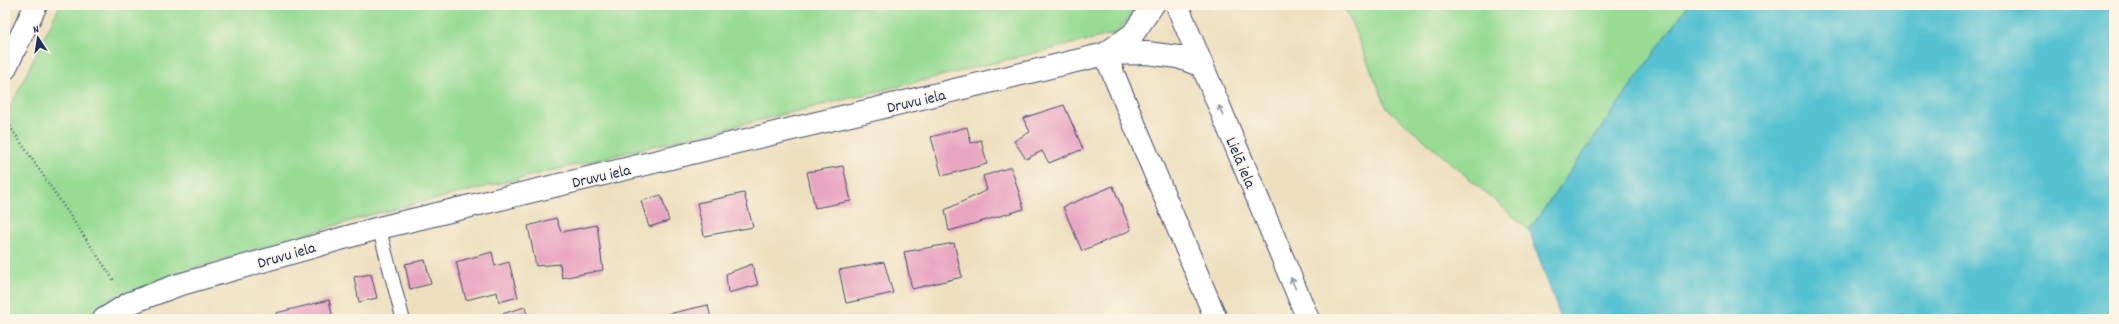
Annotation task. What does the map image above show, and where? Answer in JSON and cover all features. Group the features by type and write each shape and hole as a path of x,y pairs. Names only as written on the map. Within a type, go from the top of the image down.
{"street":[{"path":"5,69 36,5"},
{"name":"Druvu iela","path":"1105,54 1132,34 1153,5"},
{"name":"Lielā iela","path":"1177,5 1308,319"},
{"name":"Druvu iela","path":"104,319 132,311 178,285 379,228 1105,54 1147,53 1178,57 1202,66"},
{"path":"1105,54 1216,319"}],"lane":[{"path":"379,228 403,319"}],"path":[{"path":"5,111 11,128 132,311"}],"green space":[{"path":"60,5 1140,5 1117,33 370,215 154,281 90,319 5,319 5,118"},
{"path":"1344,5 1688,5 1529,230 1387,108"}],"water":[{"path":"1688,5 2114,5 2114,319 1561,319 1529,230"}],"building":[{"path":"1064,105 1083,149 1049,163 1042,151 1026,159 1014,141 1030,132 1023,118"},
{"path":"967,127 971,143 981,140 987,164 942,176 931,137"},
{"path":"843,166 851,201 815,208 807,172"},
{"path":"1011,167 1024,209 949,231 945,210 987,190 983,176"},
{"path":"1113,186 1131,230 1082,251 1063,207"},
{"path":"744,193 753,227 704,236 697,203"},
{"path":"661,195 669,221 649,227 641,201"},
{"path":"556,218 561,232 597,225 603,270 562,278 560,264 536,266 528,226"},
{"path":"954,243 962,277 912,289 904,252"},
{"path":"492,252 495,266 509,262 518,297 499,302 497,292 466,300 456,262"},
{"path":"425,260 431,284 410,289 405,264"},
{"path":"884,262 893,293 846,303 839,270"},
{"path":"752,264 758,285 728,293 726,274"},
{"path":"371,274 377,298 359,302 354,277"},
{"path":"329,300 333,319 278,319 276,313"},
{"path":"708,305 711,319 669,319 668,314"},
{"path":"525,307 528,319 485,319"}]}
